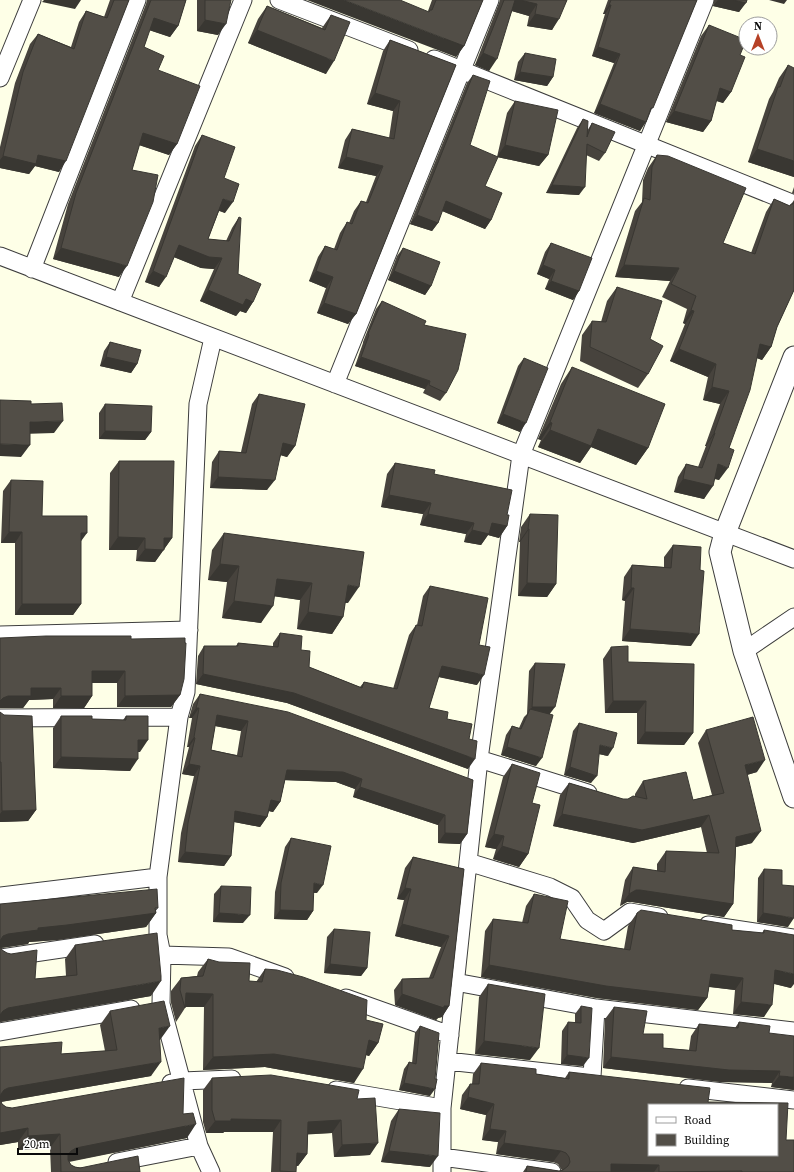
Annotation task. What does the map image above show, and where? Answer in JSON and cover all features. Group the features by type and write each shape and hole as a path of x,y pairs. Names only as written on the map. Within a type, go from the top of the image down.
{"street":[{"path":"0,78 32,0"},
{"path":"32,269 137,0"},
{"path":"120,302 243,0"},
{"path":"279,0 462,70 794,204"},
{"path":"335,384 490,0"},
{"path":"552,1172 442,1165 442,1108 468,862 469,781 479,759 522,455 705,0"},
{"path":"0,256 794,559"},
{"path":"211,1172 199,1146 161,1004 162,955 150,936 179,717 194,693 189,630 198,404 213,338"},
{"path":"794,357 725,533 720,552 744,651 794,797"},
{"path":"744,651 794,617"},
{"path":"0,636 189,630"},
{"path":"0,718 179,717"},
{"path":"479,759 602,797"},
{"path":"468,862 550,887 572,898 586,920 604,931 630,912 794,938"},
{"path":"0,896 158,877"},
{"path":"0,958 111,942"},
{"path":"162,955 229,958 303,983"},
{"path":"455,982 596,1008 794,1031"},
{"path":"332,994 450,1035"},
{"path":"0,1032 161,1004"},
{"path":"447,1061 600,1078 596,1008"},
{"path":"152,1086 182,1081 248,1078"},
{"path":"670,1086 794,1100"},
{"path":"317,1087 442,1108"},
{"path":"99,1166 199,1146"}],"building":[{"path":"114,0 129,0 66,161 38,155 36,164 3,156 23,72 38,34 74,49 86,11 107,18"},
{"path":"151,0 186,0 178,26 154,18 144,47 164,56 158,70 200,86 177,144 143,133 132,170 158,175 153,202 127,266 61,248 76,193"},
{"path":"205,0 231,0 226,24 205,20"},
{"path":"344,0 400,0 429,12 432,10 436,0 483,0 464,46"},
{"path":"504,0 515,0 497,59 483,53"},
{"path":"520,0 567,0 559,19 535,14 537,4"},
{"path":"611,0 697,0 646,122 600,104 620,54 598,47 611,5 609,5"},
{"path":"733,0 747,0 746,3"},
{"path":"267,6 325,30 331,15 350,22 334,61 257,30"},
{"path":"709,25 738,37 738,56 745,57 731,92 720,88 711,121 674,111"},
{"path":"390,40 456,65 356,314 324,303 333,277 316,271 325,246 337,250 347,222 352,224 361,201 368,203 383,166 346,157 352,129 394,139 400,101 375,93"},
{"path":"525,53 556,59 553,77 520,72"},
{"path":"788,65 794,68 794,161 757,149 778,87 780,87"},
{"path":"473,75 490,81 470,145 498,157 485,186 502,193 491,220 446,201 438,223 417,215"},
{"path":"515,101 558,110 548,155 505,145"},
{"path":"583,119 588,121 587,137 592,123 615,132 605,153 587,144 585,187 552,185"},
{"path":"202,135 235,147 224,178 239,184 233,202 223,199 208,239 229,241 239,217 241,218 238,274 261,284 253,302 246,299 243,305 208,290 222,258 209,257 179,245 166,277 153,271"},
{"path":"657,155 668,156 746,188 723,243 755,254 774,199 790,206 794,202 794,290 777,327 771,347 760,344 750,390 729,448 734,450 728,468 718,464 713,486 683,479 686,464 702,468 729,391 712,387 716,364 679,349 694,311 691,310 696,296 671,284 679,268 624,265 644,198 650,200 652,167"},
{"path":"551,243 592,258 579,291 551,281 555,270 543,265"},
{"path":"403,248 440,262 431,286 394,271"},
{"path":"617,287 662,301 650,339 663,346 648,374 590,347 592,321 606,322"},
{"path":"382,301 426,321 424,325 466,334 458,370 446,393 429,385 430,381 361,357 369,335 368,334"},
{"path":"110,342 141,350 137,364 106,357"},
{"path":"524,358 548,368 526,423 503,414"},
{"path":"572,367 665,404 648,448 598,429 591,446 550,430 552,423 550,422"},
{"path":"259,394 305,404 295,446 283,443 275,480 218,477 219,451 246,453"},
{"path":"0,400 31,401 31,404 62,403 63,421 30,422 30,445 0,444"},
{"path":"105,404 152,406 151,432 105,431"},
{"path":"119,461 174,461 172,538 164,538 164,550 145,549 145,538 118,537"},
{"path":"395,463 435,470 434,474 512,490 507,515 509,515 507,526 492,523 489,534 472,530 474,523 428,514 431,503 389,495"},
{"path":"11,480 43,481 42,516 87,516 87,533 81,533 81,604 22,604 22,532 9,532"},
{"path":"530,514 558,515 556,584 527,583 528,529"},
{"path":"224,533 364,552 359,587 348,585 343,617 308,612 312,583 277,579 273,606 234,601 239,566 220,564"},
{"path":"673,545 701,547 700,570 704,571 699,634 630,629 634,588 631,588 632,565 671,568"},
{"path":"430,586 488,598 479,645 490,647 484,675 442,666 429,708 448,712 447,719 472,724 469,739 477,741 475,759 294,693 203,674 204,646 238,646 238,643 278,647 280,633 302,636 301,650 310,651 309,667 362,688 364,682 397,689 416,625 422,626"},
{"path":"46,636 131,636 131,639 185,638 184,679 180,695 125,696 125,671 92,671 92,696 61,696 61,688 31,688 31,696 8,696 0,701 0,638"},
{"path":"628,646 628,662 694,664 693,733 645,732 646,701 613,701 611,647"},
{"path":"535,663 565,664 555,707 532,707"},
{"path":"200,694 288,712 473,780 467,834 445,833 445,815 360,787 362,779 343,772 287,770 280,802 271,800 267,817 235,811 231,856 185,852 188,823 200,766 189,764 195,738 199,708 196,708","holes":["217,715 248,721 242,757 211,750"]},
{"path":"530,709 553,715 542,758 507,747 512,726 521,729"},
{"path":"0,712 4,715 32,716 36,810 2,811"},
{"path":"61,716 92,716 92,719 126,720 126,716 148,716 148,740 138,740 138,759 61,757"},
{"path":"753,717 765,760 745,765 761,831 736,837 733,904 640,890 636,890 629,894 633,867 665,872 666,851 719,853 709,815 642,830 562,814 569,783 623,799 628,799 633,796 647,799 643,781 686,772 693,800 724,793 706,730"},
{"path":"579,723 617,733 613,748 600,745 597,776 570,767"},
{"path":"512,764 540,773 532,803 540,805 528,854 502,846 504,836 494,834"},
{"path":"291,838 331,846 323,885 314,883 313,911 280,910 281,883"},
{"path":"413,857 464,869 449,1006 444,1006 444,1008 402,994 402,979 433,978 449,936 402,924 411,889 405,888"},
{"path":"764,869 782,870 782,885 794,886 794,918 763,913"},
{"path":"221,886 251,887 250,915 219,913"},
{"path":"157,889 158,908 155,908 156,913 38,928 38,930 8,934 3,936 0,941 0,904"},
{"path":"534,894 568,901 560,939 630,950 637,913 641,910 732,925 732,930 764,933 764,930 794,935 794,974 775,970 772,1005 741,1002 743,978 711,974 707,998 606,986 489,965 493,919 528,923"},
{"path":"334,929 370,932 367,968 330,964"},
{"path":"157,933 161,981 8,1008 0,1015 0,946 2,950 11,954 37,950 35,979 77,975 75,945"},
{"path":"208,959 219,962 250,963 249,981 262,982 265,969 277,970 303,977 367,1000 366,1020 383,1024 378,1043 369,1040 363,1069 274,1054 213,1057 213,994 186,993 185,1008 180,990 181,978 203,976"},
{"path":"488,984 545,994 539,1048 484,1041"},
{"path":"164,1001 170,1026 159,1028 161,1062 8,1088 1,1094 0,1099 0,1047 62,1042 61,1054 117,1050 110,1011"},
{"path":"581,1006 592,1008 589,1058 567,1055 568,1022 581,1023"},
{"path":"614,1007 647,1011 643,1034 663,1034 663,1048 696,1051 699,1024 738,1028 739,1022 770,1026 769,1033 794,1036 794,1077 779,1076 780,1071 729,1070 611,1057"},
{"path":"420,1026 439,1033 435,1079 437,1079 435,1089 404,1083 409,1062 416,1064"},
{"path":"481,1063 536,1069 536,1074 569,1079 569,1072 710,1088 708,1102 788,1103 786,1140 794,1140 794,1172 659,1172 659,1165 611,1164 611,1172 526,1172 527,1166 559,1171 563,1170 570,1162 569,1157 566,1153 561,1151 504,1143 506,1131 490,1129 494,1104 468,1097 470,1084 479,1084"},
{"path":"271,1075 359,1090 357,1099 375,1098 378,1143 342,1145 341,1120 308,1122 307,1154 297,1153 296,1172 280,1171 281,1120 231,1119 231,1121 215,1121 212,1110 212,1078"},
{"path":"184,1078 183,1114 193,1113 196,1124 76,1148 68,1155 68,1160 71,1165 80,1168 138,1156 140,1172 61,1172 60,1134 28,1136 28,1128 0,1133 0,1099 2,1104 6,1107 12,1108"},
{"path":"399,1109 440,1113 438,1156 389,1151"}]}
